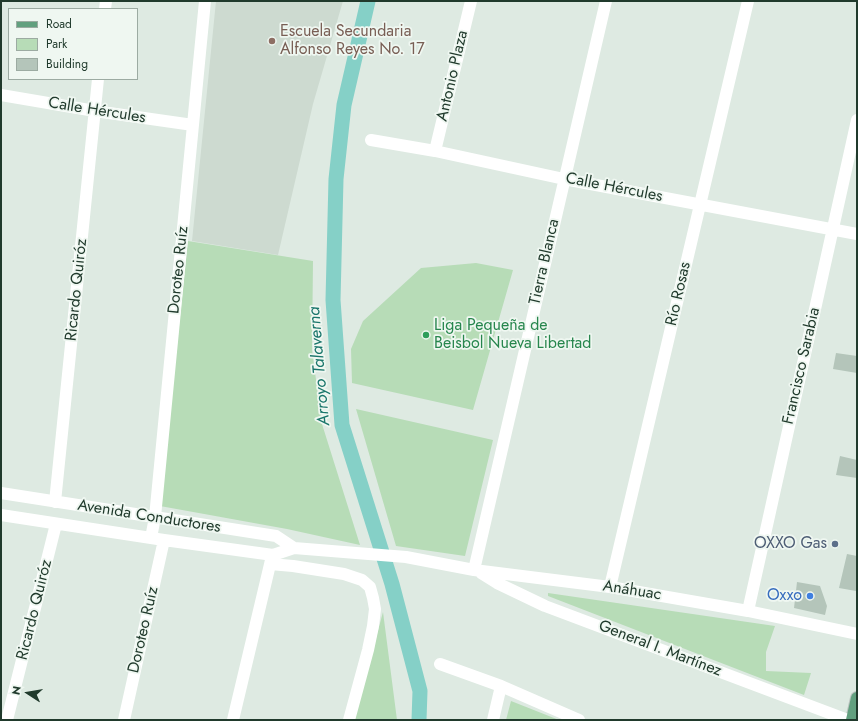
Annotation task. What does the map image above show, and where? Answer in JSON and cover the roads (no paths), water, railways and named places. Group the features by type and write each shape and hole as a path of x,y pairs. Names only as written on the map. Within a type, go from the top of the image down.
{"main road":[{"path":"852,720 857,698"}],"street":[{"name":"Doroteo Ruíz","path":"151,538 155,517 205,1"},
{"name":"Antonio Plaza","path":"435,151 471,1"},
{"name":"Tierra Blanca","path":"474,570 606,1"},
{"name":"Río Rosas","path":"610,587 748,1"},
{"name":"Ricardo Quiróz","path":"55,502 98,80"},
{"name":"Calle Hércules","path":"1,95 95,111 193,125"},
{"name":"Francisco Sarabia","path":"748,611 857,120"},
{"name":"Calle Hércules","path":"371,140 435,151 564,179 857,234"},
{"name":"Avenida Conductores","path":"1,493 276,536 294,548 406,557"},
{"name":"Avenida Conductores","path":"1,516 164,540 271,560 294,548"},
{"name":"Ricardo Quiróz","path":"7,720 56,524"},
{"path":"233,720 276,536"},
{"name":"Doroteo Ruíz","path":"124,720 164,540"},
{"name":"Anáhuac","path":"406,557 474,570 610,587 748,611 857,634"},
{"path":"271,560 293,566 344,574 362,580 370,587 375,609 373,626 349,720"},
{"name":"General I. Martínez","path":"474,570 497,583 546,606 848,720"},
{"path":"440,664 501,686 579,720"},
{"path":"493,720 501,686"}],"waterway":[{"name":"Arroyo Talaverna","path":"368,1 344,105 336,179 333,300 342,425 392,584 420,691 419,720"}],"place":[{"name":"Escuela Secundaria Alfonso Reyes No. 17","path":"272,41"},
{"name":"Liga Pequeña de Beisbol Nueva Libertad","path":"426,335"},
{"name":"OXXO Gas","path":"835,544"},
{"name":"Oxxo","path":"810,596"}]}
